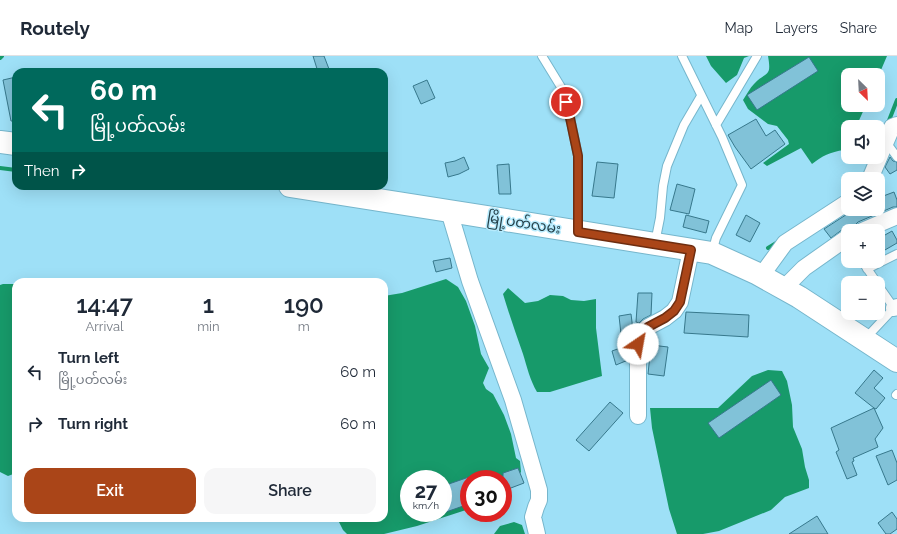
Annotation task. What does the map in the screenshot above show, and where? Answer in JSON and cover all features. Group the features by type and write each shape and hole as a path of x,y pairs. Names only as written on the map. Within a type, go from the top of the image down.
{"main road":[{"path":"0,142 12,144"},
{"name":"မြို့ပတ်လမ်း","path":"316,190 449,210 701,252 761,276 783,288 897,361"}],"street":[{"path":"873,172 892,127 897,125"},
{"path":"761,276 786,243 841,207"},
{"path":"449,210 470,281 513,400 539,490 539,500 534,517 537,534"},
{"path":"878,224 897,216"},
{"path":"783,288 804,268 841,242"},
{"path":"638,416 638,344 641,334 648,327 665,318 674,311 680,302 701,252"}],"lane":[{"path":"542,56 561,87 570,118 578,156 578,232"},
{"path":"682,56 716,125 742,184 716,238 701,252"},
{"path":"716,125 757,56"},
{"path":"655,244 660,218 666,166 684,125 701,96"},
{"path":"886,142 897,157"},
{"path":"872,276 868,269 897,254"},
{"path":"864,339 895,307 885,294"}],"shaded area":[{"path":"706,56 749,56 744,58 737,75 726,83 711,66"},
{"path":"768,56 887,56 882,68 841,68 841,112 863,112 859,120 841,120 841,151 826,155 812,164 801,148 767,166 763,163 789,144 788,140 777,126 768,124 748,109 743,100 758,80 767,73 769,63"},
{"path":"446,279 458,287 466,301 475,326 481,354 489,368 483,383 486,389 493,394 504,415 511,434 516,458 520,461 521,472 515,479 512,479 512,470 460,470 460,512 452,515 452,470 400,470 400,522 429,522 384,534 347,534 339,522 388,522 388,295 402,293"},
{"path":"12,284 12,474 8,476 0,472 0,285"},
{"path":"508,288 525,303 538,301 550,295 563,296 571,300 584,301 596,299 596,328 602,376 550,392 537,392 532,383 503,294"},
{"path":"768,370 782,371 787,381 792,405 793,427 802,449 809,480 809,488 785,497 771,510 719,531 703,534 677,534 669,509 652,428 650,408 718,408 752,376"},
{"path":"514,522 522,525 525,534 494,534 500,526"}],"building":[{"path":"313,56 324,56 329,68 317,68"},
{"path":"809,57 818,71 757,110 747,95"},
{"path":"12,78 12,121 11,121 3,80"},
{"path":"427,80 435,98 421,104 413,86"},
{"path":"756,119 766,136 775,130 785,144 751,169 728,135"},
{"path":"464,157 469,169 448,177 445,163"},
{"path":"890,157 893,161 897,162 897,170 890,174 885,167"},
{"path":"597,162 618,164 614,198 592,196"},
{"path":"509,164 511,194 499,194 497,165"},
{"path":"677,184 695,189 689,214 670,210"},
{"path":"894,192 897,200 897,207 885,210 885,195"},
{"path":"686,215 709,221 706,233 683,227"},
{"path":"746,215 760,223 750,242 736,235"},
{"path":"844,216 872,216 856,224 841,224 841,230 831,238 824,229"},
{"path":"892,231 897,243 885,250 885,235"},
{"path":"450,258 452,268 436,272 433,261"},
{"path":"638,293 652,293 651,315 639,323 636,322"},
{"path":"686,312 749,315 748,337 684,333"},
{"path":"631,314 633,330 631,333 621,334 619,316"},
{"path":"651,345 668,347 664,376 648,374"},
{"path":"626,346 628,360 616,365 612,351"},
{"path":"874,370 883,378 874,388 885,398 876,409 855,393"},
{"path":"771,380 781,395 719,438 708,423"},
{"path":"610,402 623,413 589,451 576,440"},
{"path":"874,408 883,428 875,439 878,447 853,458 854,461 852,462 857,475 847,479 836,452 839,450 831,428"},
{"path":"892,450 897,463 897,480 888,485 876,456"},
{"path":"518,468 524,483 512,488 512,470"},
{"path":"460,480 460,507 452,510 452,483"},
{"path":"892,512 897,519 897,529 890,534 886,534 878,523"},
{"path":"817,516 828,534 789,534"}],"waterway":[{"path":"888,123 897,100"},
{"path":"0,168 12,170"},
{"path":"768,248 778,242"}],"route":[{"path":"566,102 578,156 578,232 691,250 680,302 674,311 665,318 648,327 641,334 638,344"}]}
